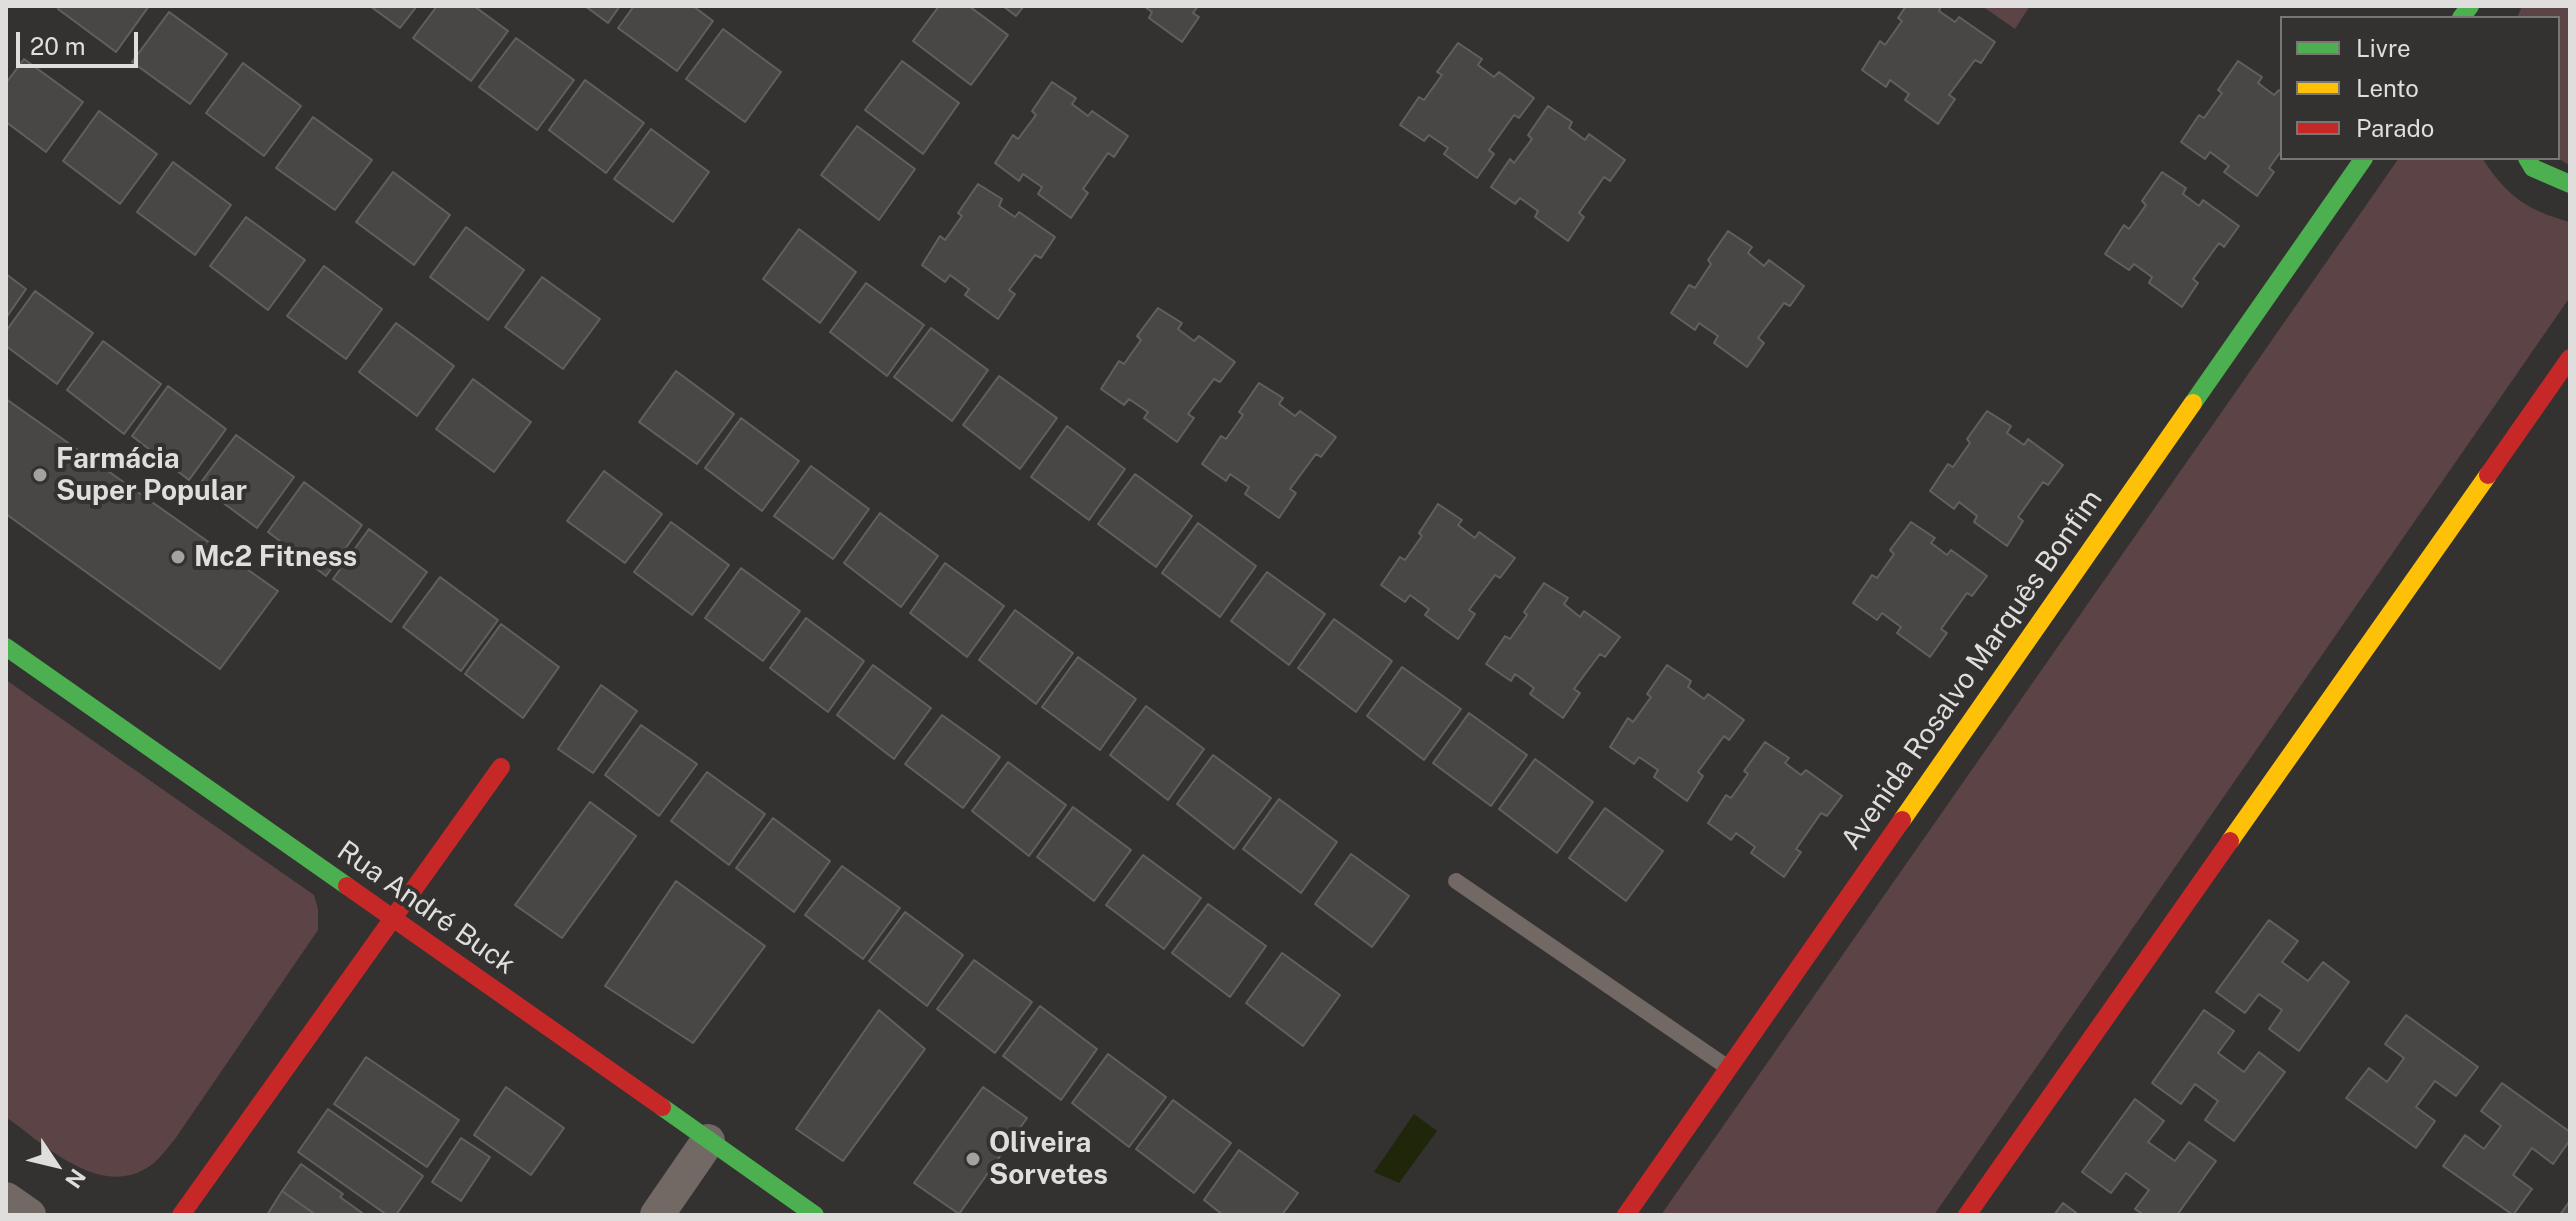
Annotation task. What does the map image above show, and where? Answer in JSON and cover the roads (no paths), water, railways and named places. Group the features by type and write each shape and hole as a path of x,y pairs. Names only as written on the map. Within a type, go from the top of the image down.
{"street":[{"name":"Avenida Rosalvo Marquês Bonfim","path":"1626,1215 2363,160"},
{"path":"2528,160 2533,168 2570,184"},
{"path":"1967,1215 2570,358"},
{"name":"Rua André Buck","path":"6,647 815,1215"},
{"path":"181,1215 501,767"},
{"path":"657,1215 708,1141"},
{"path":"6,1199 29,1215"}],"lane":[{"path":"1456,881 1728,1068"}],"place":[{"name":"Farmácia Super Popular","path":"40,475"},
{"name":"Mc2 Fitness","path":"178,557"},
{"name":"Oliveira Sorvetes","path":"973,1159"}]}
